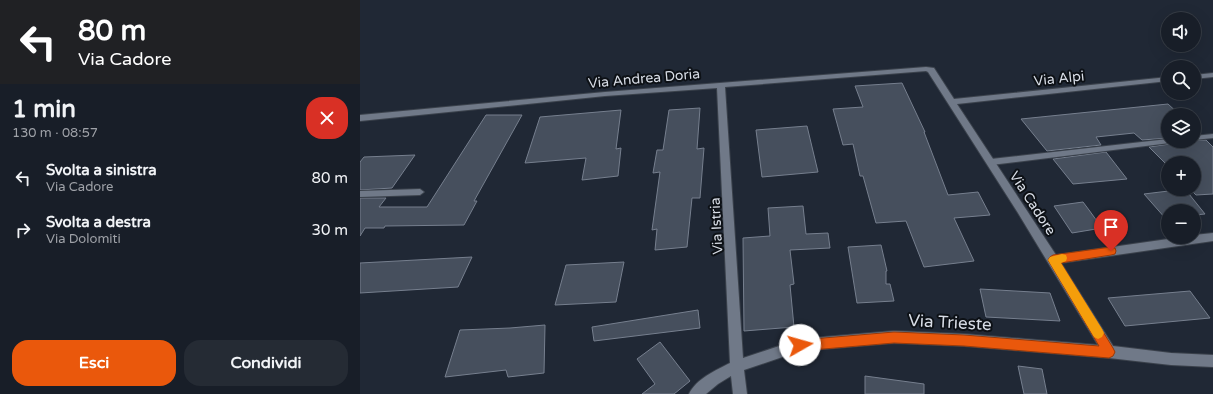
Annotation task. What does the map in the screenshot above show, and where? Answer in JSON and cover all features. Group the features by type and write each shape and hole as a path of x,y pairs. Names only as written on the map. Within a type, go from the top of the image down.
{"street":[{"name":"Via Andrea Doria","path":"360,118 605,94 912,69 926,68 931,70"},
{"name":"Via Cadore","path":"931,70 1053,260 1109,352"},
{"path":"1201,76 1213,75"},
{"name":"Via Alpi","path":"952,102 1161,80"},
{"name":"Via Istria","path":"722,85 737,366 740,394"},
{"path":"1053,260 1213,237"},
{"name":"Via Trieste","path":"696,394 714,378 737,366 800,345 894,337 964,340 1109,352 1171,359 1213,361"}],"lane":[{"path":"1201,137 1213,136"},
{"path":"990,162 1161,142"},
{"path":"360,194 420,192"}],"building":[{"path":"902,83 925,132 948,195 978,192 990,215 954,218 974,261 924,267 906,221 876,223 863,176 860,176 853,144 843,145 833,109 863,107 855,86"},
{"path":"1168,104 1172,108 1161,108 1161,139 1142,140 1134,133 1096,137 1101,145 1047,151 1021,119"},
{"path":"700,108 697,149 704,148 700,198 692,198 687,247 655,250 657,229 652,230 660,172 653,173 657,150 663,150 669,110"},
{"path":"621,110 616,149 621,148 618,176 582,180 586,158 525,163 540,117"},
{"path":"486,115 522,115 474,201 477,201 464,225 385,226 384,228 365,228 360,236 360,198 386,198 379,207 427,207"},
{"path":"807,126 818,172 762,177 756,130"},
{"path":"1201,140 1206,140 1213,147 1213,194 1201,195 1201,156 1161,156 1161,159 1149,147 1161,145 1161,148 1201,148"},
{"path":"1106,152 1127,179 1073,184 1053,159"},
{"path":"415,155 392,188 360,190 360,162 364,157"},
{"path":"1161,192 1161,196 1191,196 1197,204 1161,204 1161,213 1144,194"},
{"path":"1083,202 1102,228 1072,233 1054,206"},
{"path":"803,206 806,234 828,233 830,248 790,250 794,284 790,285 794,327 744,331 743,238 770,236 768,208"},
{"path":"1201,209 1205,214 1201,214"},
{"path":"881,245 887,271 886,284 890,284 894,301 857,303 848,247"},
{"path":"472,257 458,287 360,293 360,263"},
{"path":"624,262 616,302 555,305 566,265"},
{"path":"980,289 1050,293 1060,321 986,317"},
{"path":"1190,291 1210,318 1125,326 1108,298"},
{"path":"698,310 700,328 594,341 592,327"},
{"path":"545,325 544,373 508,377 506,370 445,377 460,330"},
{"path":"660,342 690,381 674,394 642,394 655,384 637,359"},
{"path":"1018,366 1042,369 1047,394 1024,394"},
{"path":"865,376 924,384 924,394 865,394"}],"slow traffic":[{"path":"1062,258 1053,260 1098,333"}],"route":[{"path":"800,345 894,337 964,340 1109,352 1053,260 1111,251"}]}
